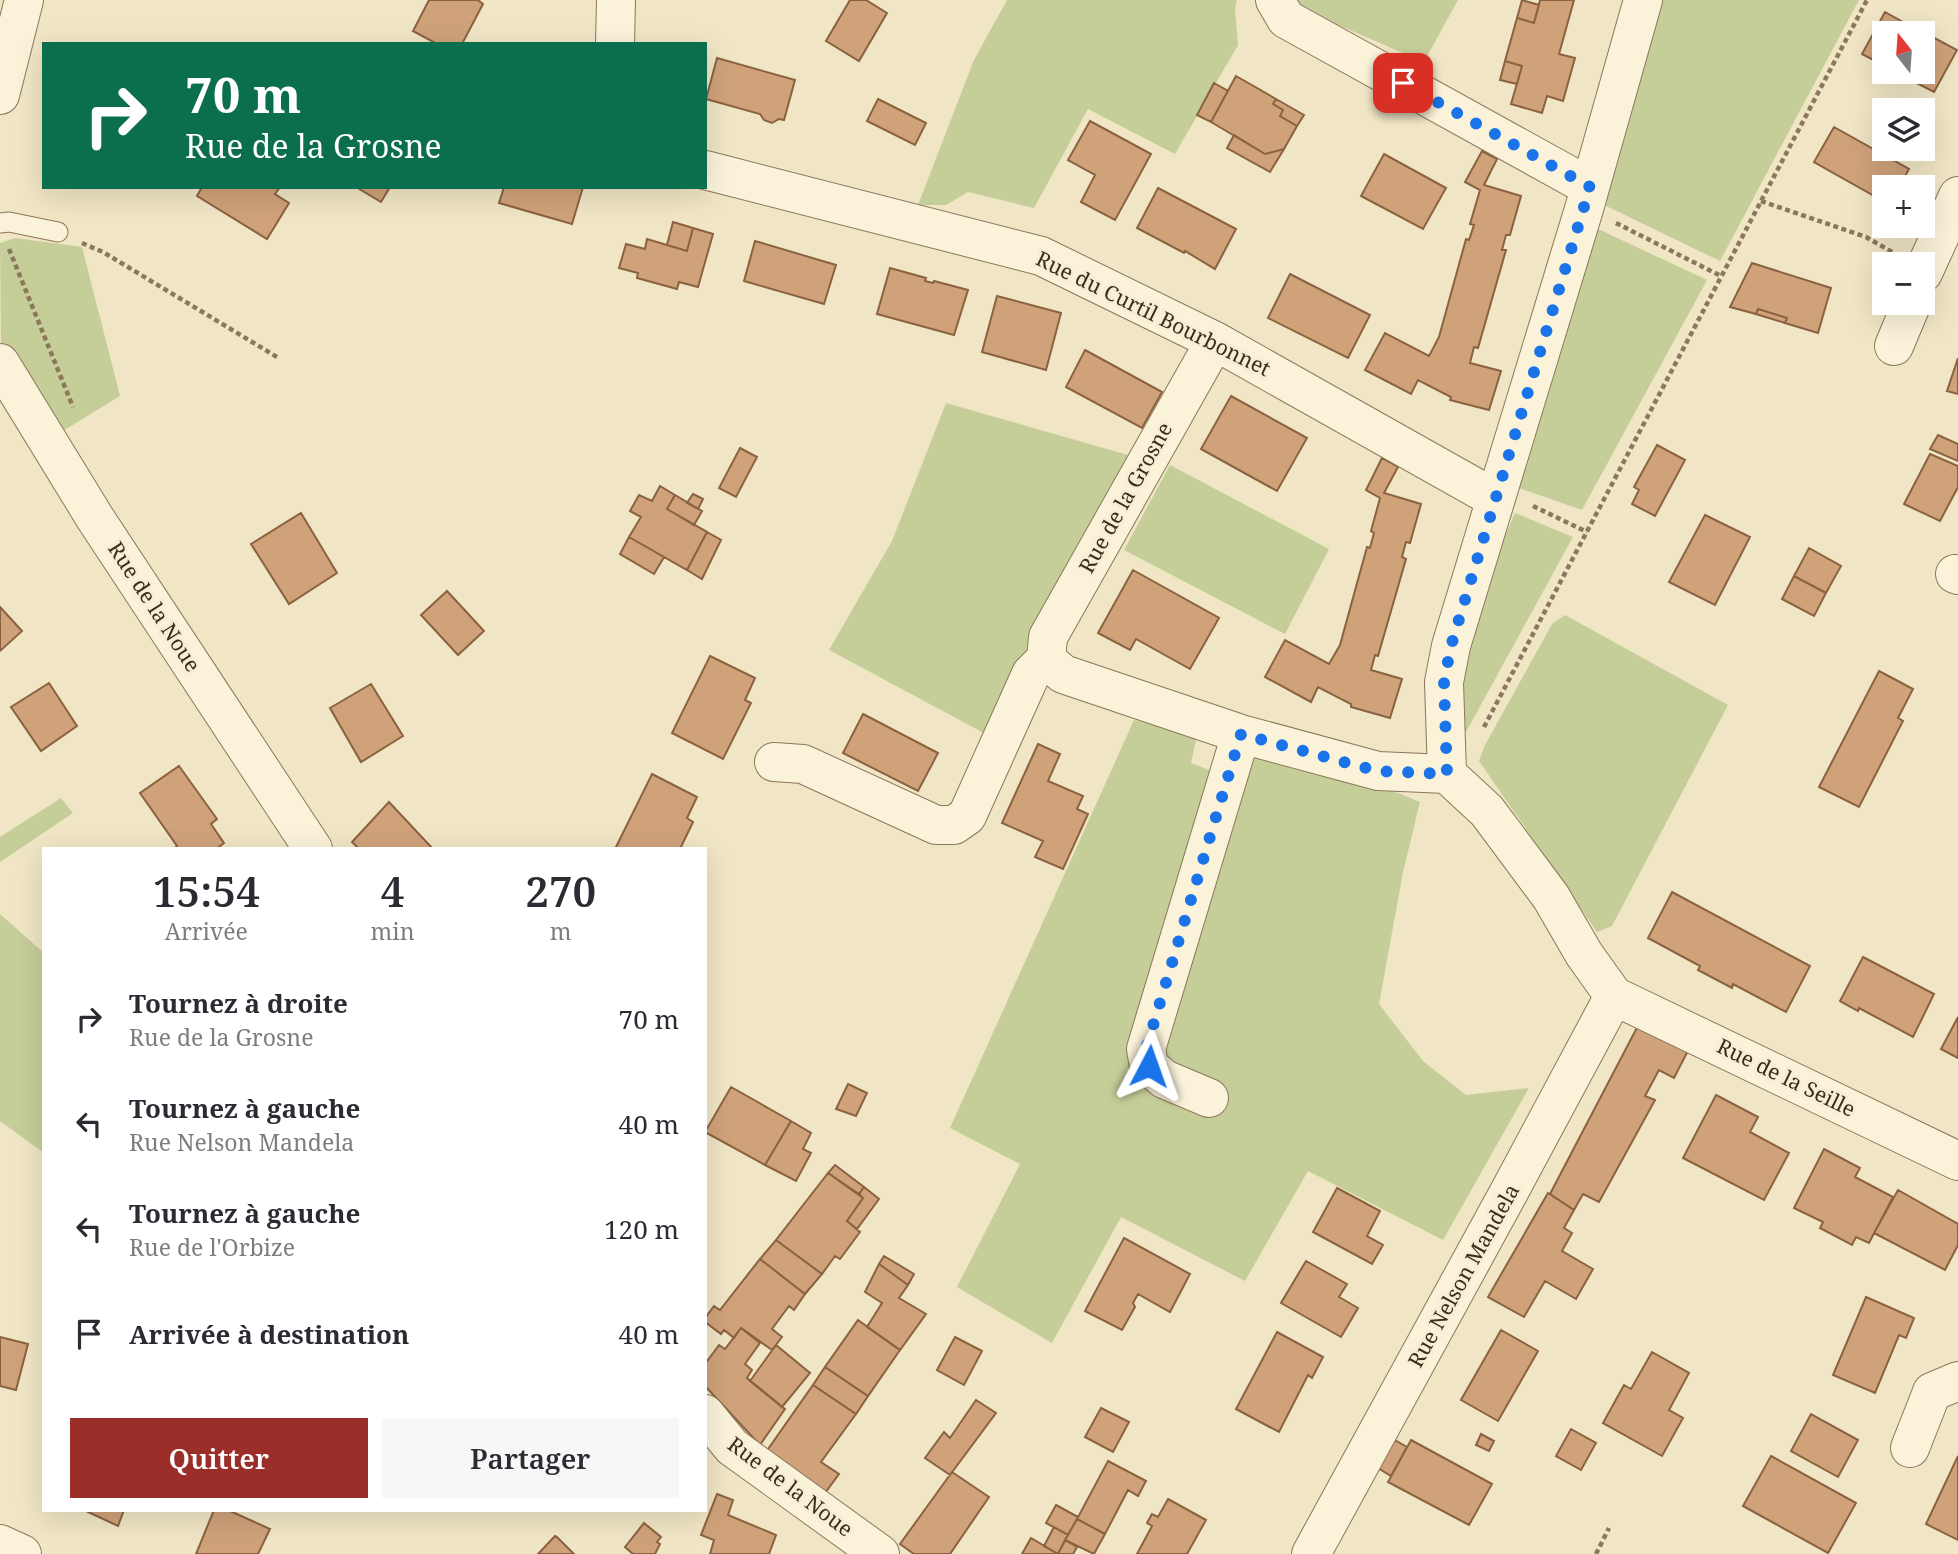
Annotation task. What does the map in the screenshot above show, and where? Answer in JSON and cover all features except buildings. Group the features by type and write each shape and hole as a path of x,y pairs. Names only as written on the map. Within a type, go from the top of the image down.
{"street":[{"path":"0,95 24,0"},
{"path":"615,42 616,0"},
{"path":"1275,0 1286,19 1587,198"},
{"path":"1447,774 1444,682 1451,646 1587,198 1643,0"},
{"name":"Rue du Curtil Bourbonnet","path":"707,171 1041,256 1215,341 1494,498"},
{"path":"1921,252 1958,196"},
{"path":"1895,346 1907,315"},
{"name":"Rue de la Grosne","path":"774,762 803,764 936,825 954,825 967,816 1031,674 1046,659 1048,637 1215,341"},
{"name":"Rue de la Noue","path":"0,363 95,518 312,847"},
{"path":"1046,659 1063,674 1241,734 1377,771 1447,774 1487,811 1551,898 1584,954 1614,996"},
{"path":"1209,1098 1164,1079 1149,1066 1146,1049 1241,734"},
{"name":"Rue de la Seille","path":"1614,996 1958,1161"},
{"name":"Rue Nelson Mandela","path":"1311,1554 1510,1192 1614,996"},
{"path":"1910,1448 1932,1392 1958,1381"},
{"name":"Rue de la Noue","path":"707,1416 732,1447 880,1554"},
{"path":"0,1544 22,1554"}],"lane":[{"path":"3,231 9,222 58,233"}],"path":[{"path":"1447,774 1478,737 1867,0"},
{"path":"1587,198 1721,276"},
{"path":"1761,201 1866,237 1891,252"},
{"path":"3,231 76,415"},
{"path":"58,233 103,252 277,357"},
{"path":"1494,498 1532,506 1587,532"},
{"path":"1595,1554 1609,1528"}],"green space":[{"path":"1007,0 1237,0 1235,9 1238,45 1175,154 1088,109 1034,208 968,192 946,205 918,205 974,60"},
{"path":"1295,0 1458,0 1424,62 1308,12"},
{"path":"1659,0 1859,0 1720,261 1600,203"},
{"path":"1598,229 1707,280 1582,510 1516,487"},
{"path":"15,238 82,247 120,396 58,434 34,401 1,342 0,243"},
{"path":"946,403 1135,457 984,733 829,650 892,541"},
{"path":"1170,465 1329,549 1285,634 1124,550"},
{"path":"1515,513 1573,537 1466,732 1461,715 1462,661 1470,616"},
{"path":"1565,615 1728,705 1612,926 1597,932 1479,761 1484,747 1552,624"},
{"path":"1134,720 1197,736 1191,763 1212,771 1137,1046 1179,1075 1160,1046 1257,751 1420,802 1403,872 1379,1004 1423,1061 1466,1095 1529,1088 1443,1240 1308,1171 1245,1281 1121,1217 1052,1343 957,1287 1020,1164 950,1128"},
{"path":"61,798 73,813 0,862 0,837"},
{"path":"0,914 42,951 42,1152 0,1121"}],"route":[{"path":"1149,1066 1146,1049 1241,734 1377,771 1447,774 1444,682 1451,646 1590,187 1403,83"}]}
